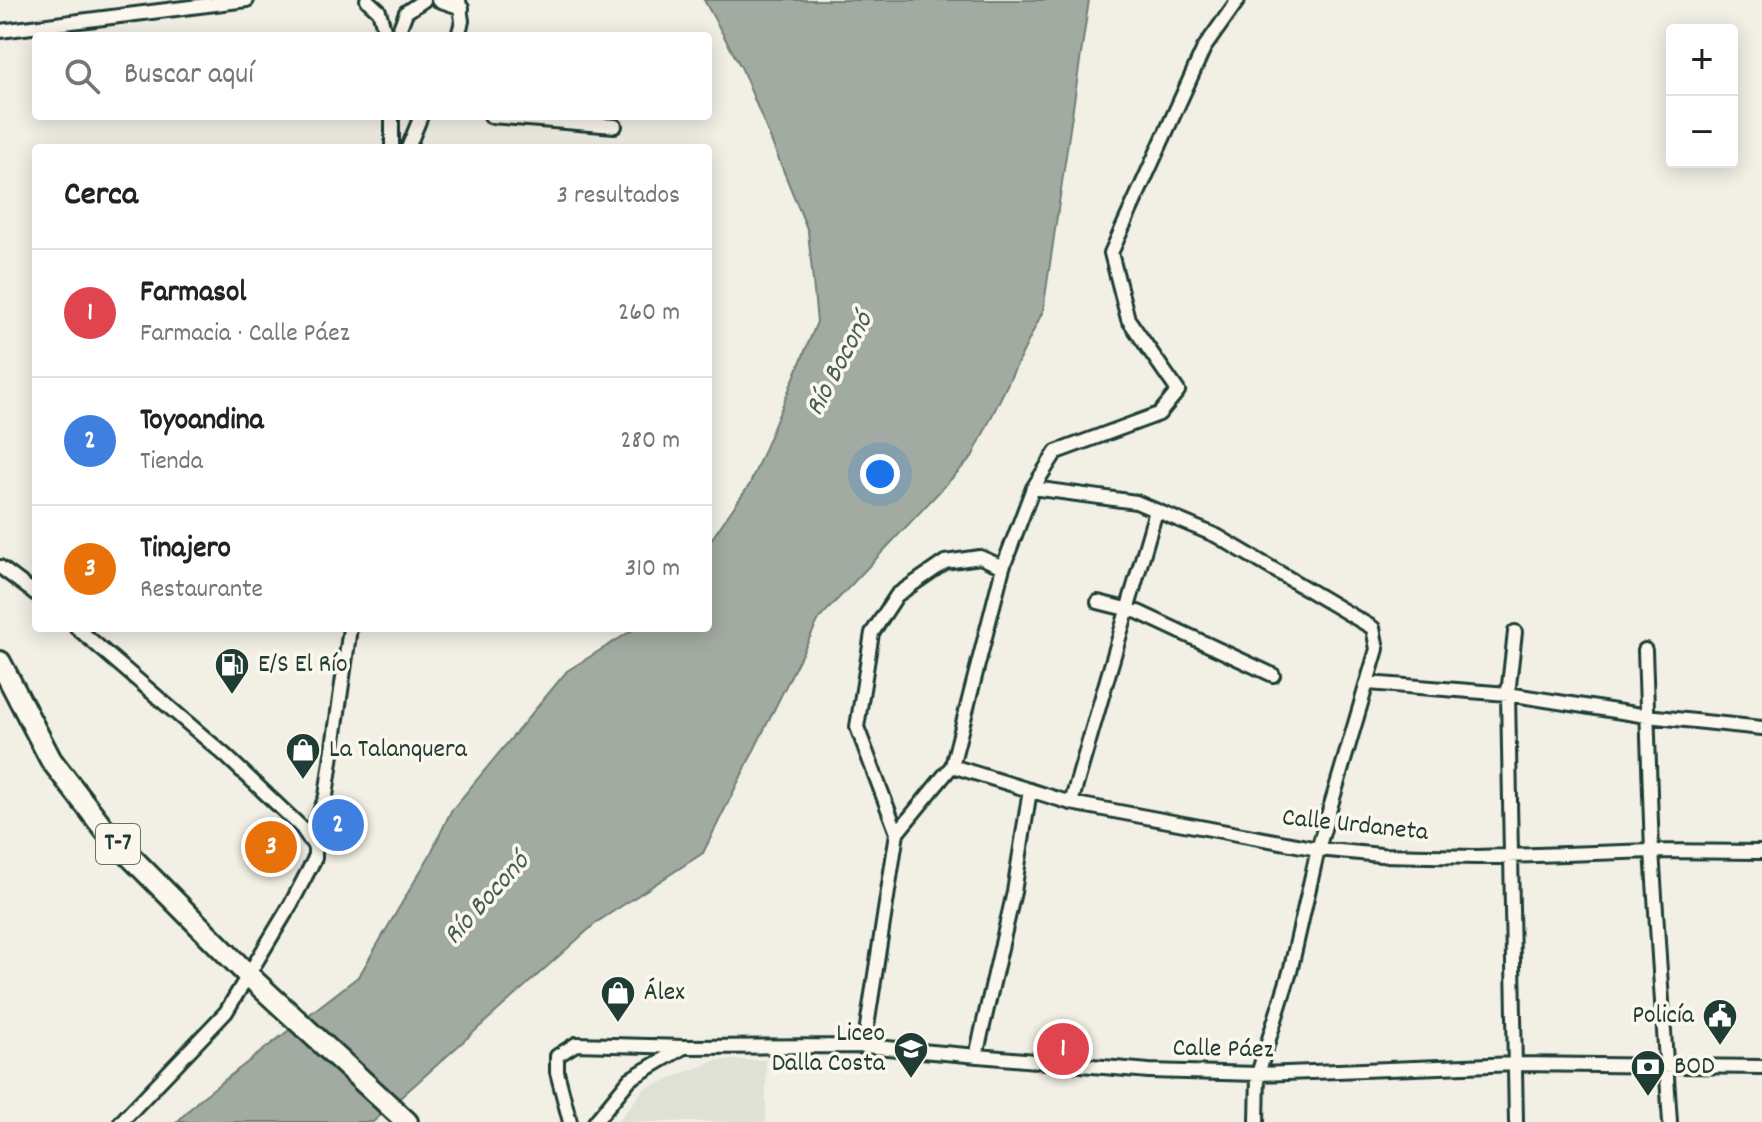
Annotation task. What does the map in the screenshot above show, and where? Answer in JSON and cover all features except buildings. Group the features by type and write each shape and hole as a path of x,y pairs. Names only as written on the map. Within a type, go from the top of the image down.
{"main road":[{"name":"T-7","path":"0,662 51,760 109,835 249,976 402,1118"}],"street":[{"path":"0,31 247,0"},
{"path":"367,0 379,11 385,32"},
{"path":"398,32 406,12 424,0"},
{"path":"438,0 460,4 458,32"},
{"path":"897,833 952,766 1003,567 1033,488 1056,452 1159,414 1178,391 1128,319 1111,253 1204,48 1238,0"},
{"path":"392,120 392,144"},
{"path":"410,144 419,120"},
{"path":"541,120 615,126"},
{"path":"1033,488 1136,502 1217,536 1373,628 1377,649 1318,849 1290,972 1258,1074 1257,1122"},
{"path":"1071,803 1156,511"},
{"path":"864,1046 897,833 857,727 872,633 897,595 945,562 980,557 1003,567"},
{"path":"0,567 32,591"},
{"path":"1098,602 1128,609 1273,675"},
{"path":"82,632 226,756 310,837 315,858 226,1012 121,1122"},
{"path":"310,837 326,796 349,632"},
{"path":"1515,632 1508,694 1516,1122"},
{"path":"1645,650 1652,851 1670,1122"},
{"path":"1368,683 1508,694 1647,716 1762,728"},
{"name":"Calle Urdaneta","path":"952,766 1071,803 1318,849 1381,855 1762,852"},
{"path":"976,1056 1014,892 1030,790"},
{"name":"Calle Páez","path":"570,1122 557,1072 557,1056 576,1044 864,1046 1149,1071 1258,1074 1516,1064 1762,1067"},
{"path":"595,1122 630,1079 684,1047"}],"shaded area":[{"path":"716,1060 766,1060 766,1122 617,1122 644,1089"}],"water":[{"name":"Río Boconó","path":"704,0 1089,0 1043,311 972,457 819,619 703,853 597,922 373,1122 177,1122 200,1099 359,976 430,855 451,811 567,671 630,632 712,632 712,538 750,484 817,322 808,231 742,69"}],"place":[{"name":"E/S El Río","path":"232,696"},
{"name":"La Talanquera","path":"303,781"},
{"name":"Toyoandina","path":"338,825"},
{"name":"Tinajero","path":"271,847"},
{"name":"Álex","path":"618,1024"},
{"name":"Policía","path":"1720,1047"},
{"name":"Farmasol","path":"1063,1049"},
{"name":"Liceo Dalla Costa","path":"911,1080"},
{"name":"BOD","path":"1648,1098"}]}
